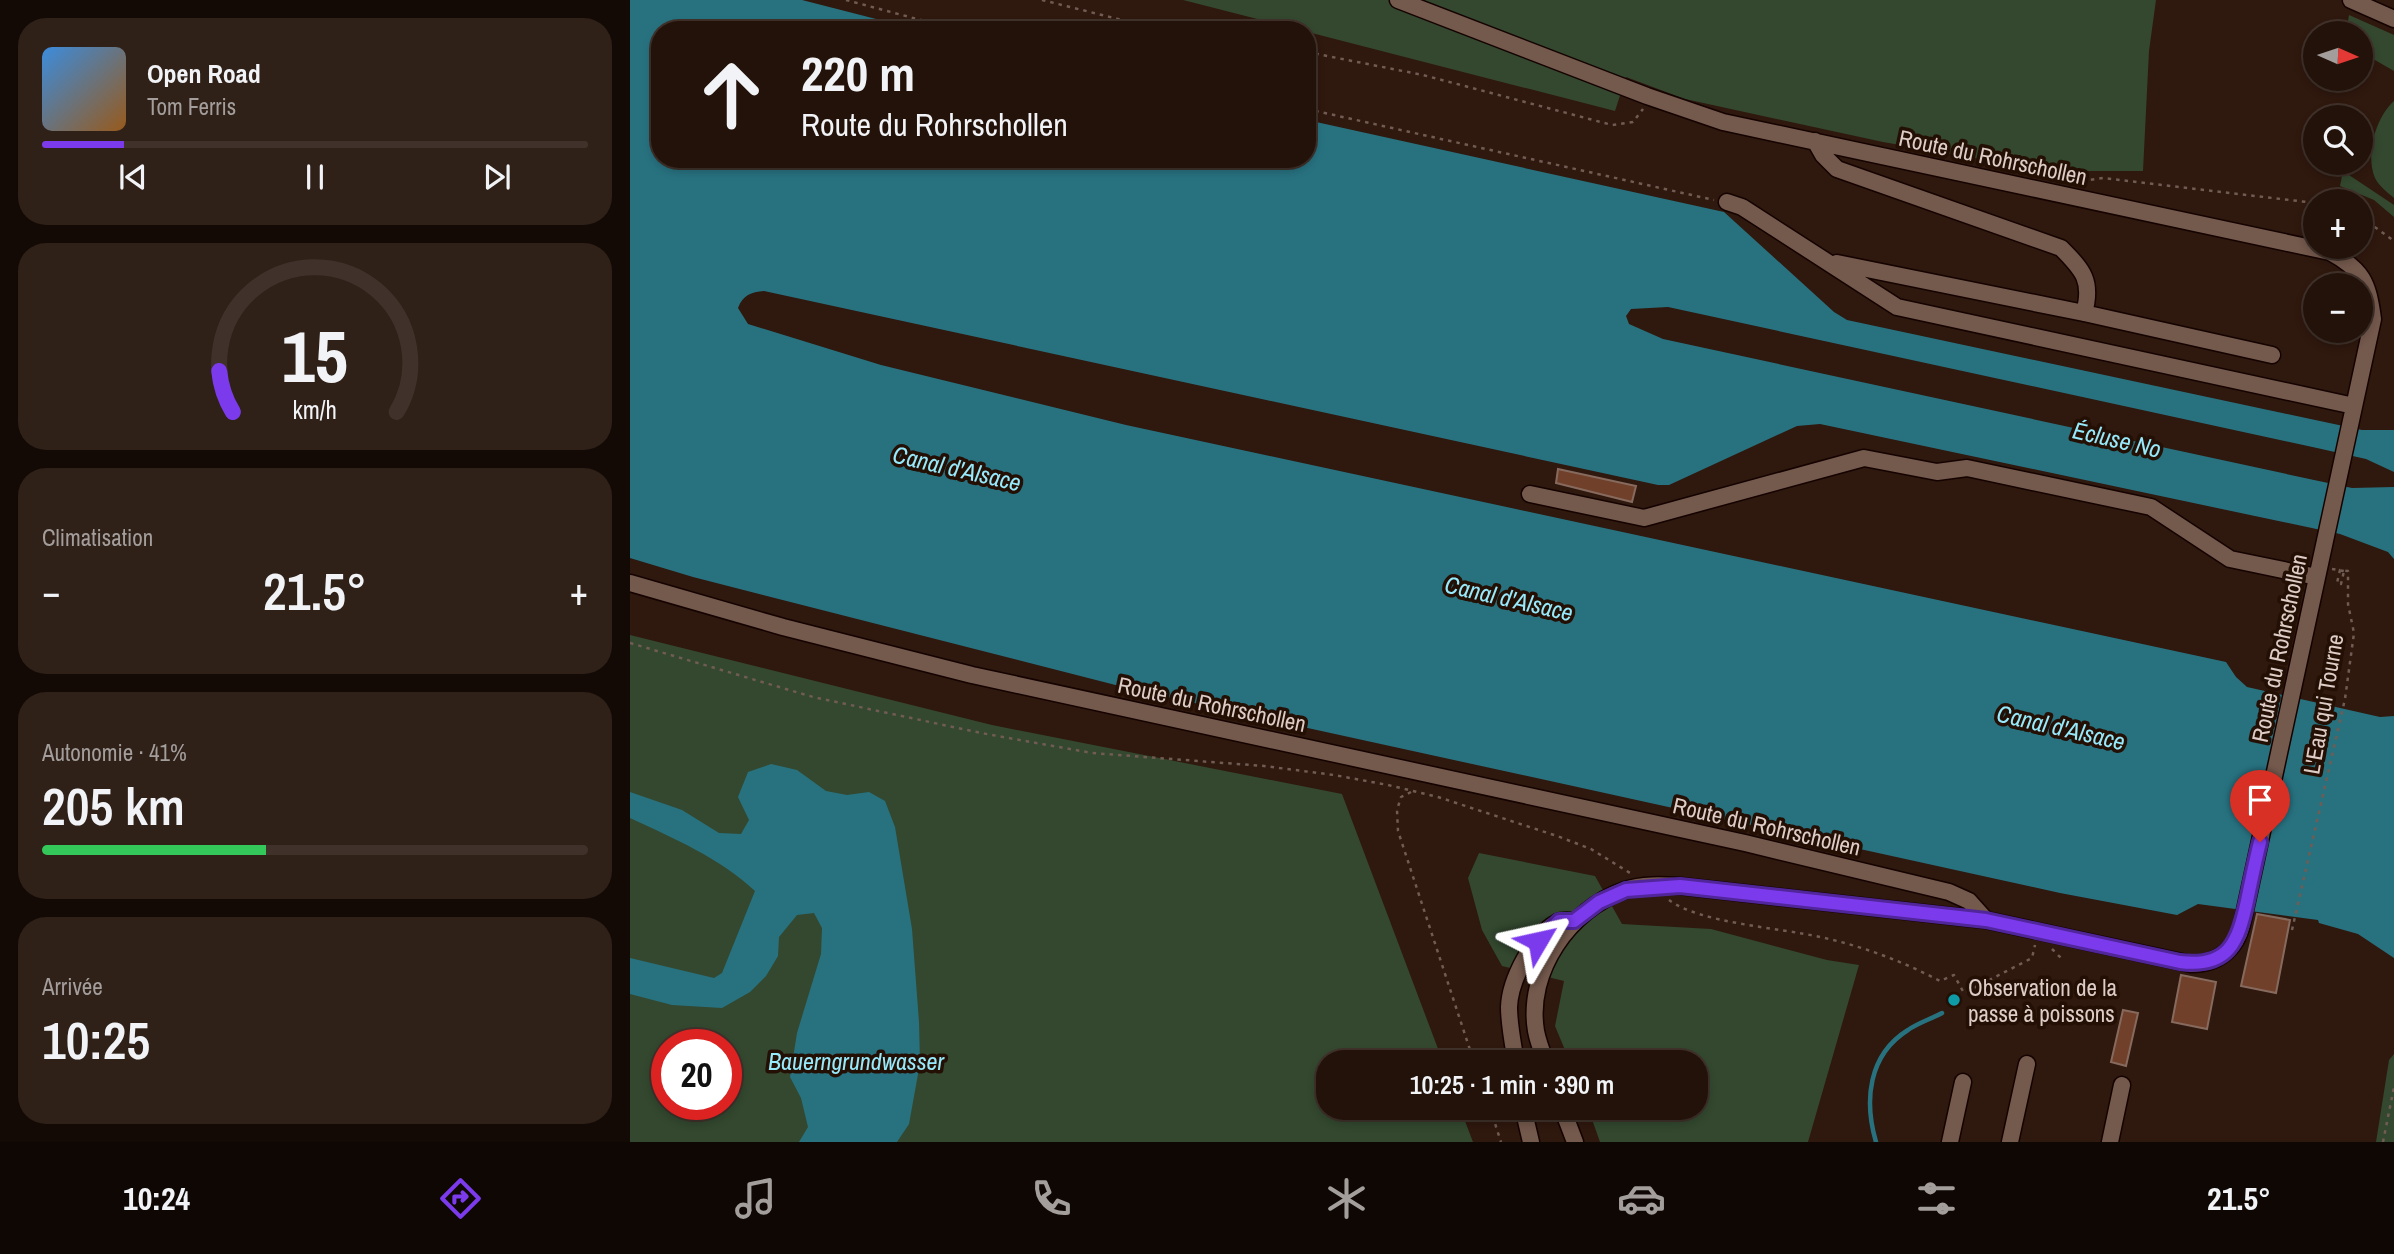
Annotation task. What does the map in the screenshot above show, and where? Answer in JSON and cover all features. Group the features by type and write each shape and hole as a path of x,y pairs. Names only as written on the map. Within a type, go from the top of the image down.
{"street":[{"name":"Route du Rohrschollen","path":"630,583 783,627 972,675 1745,843 1949,892 1969,901 1986,920 2039,936 2066,936 2180,962 2202,964 2222,956 2230,949 2242,924 2296,679 2325,573 2327,532 2373,319 2370,296 2363,277 2350,263 2330,252 1723,122 1647,96 1398,0"},
{"path":"2351,0 2394,19"},
{"path":"1815,141 1836,169 2061,248 2085,271 2088,300 2084,313"},
{"path":"1727,202 1742,206 1897,307 2354,406"},
{"path":"1824,260 2272,355"},
{"path":"1530,494 1644,518 1864,458 1937,472 1967,468 2151,507 2230,559 2325,573"},
{"path":"1542,1050 1536,1029 1536,1001 1541,976 1554,947 1574,921 1599,902 1626,890 1664,885 1986,920"},
{"path":"1514,1050 1509,1004 1515,980 1528,952 1559,921 1574,921"},
{"path":"1511,1032 1536,1029"},
{"path":"2010,1142 2027,1064"},
{"path":"1950,1142 1962,1082"},
{"path":"2110,1142 2122,1084"},
{"path":"1526,1120 1531,1142"},
{"path":"1567,1120 1575,1142"}],"path":[{"path":"846,0 924,21"},
{"path":"1042,0 1122,21"},
{"path":"1316,54 1423,75 1612,125 1633,122 1642,113 1647,96"},
{"path":"1316,111 1727,202"},
{"path":"2057,194 2076,181 2104,178 2303,202"},
{"path":"2373,226 2394,241"},
{"name":"L'Eau qui Tourne","path":"2292,930 2344,699 2354,633 2348,604 2348,571 2340,570 2337,583 2341,584 2344,572 2325,573"},
{"path":"630,643 813,697 981,733 1093,753 1334,775 1438,797 1591,849 1619,863 1642,887"},
{"path":"1411,792 1401,797 1397,810 1398,831 1470,1050"},
{"path":"1664,885 1669,900 1686,910 1862,948 1940,981 1954,975 1964,993 2032,958 2039,936"},
{"path":"2383,1142 2394,1087"},
{"path":"1494,1120 1501,1142"}],"green space":[{"path":"1183,0 2156,0 2149,51 2143,171 2049,171 1883,142 1685,99 1626,77 1615,111 1316,34 1316,21 1265,21"},
{"path":"2349,15 2362,21 2348,21"},
{"path":"2373,26 2394,35 2394,71 2373,59"},
{"path":"2394,101 2394,198 2381,186 2373,171 2374,136"},
{"path":"2342,175 2349,175 2370,189 2347,189 2340,186"},
{"path":"2373,191 2394,205 2394,217 2374,200"},
{"path":"630,635 992,725 1342,794 1438,1050 1316,1050 1316,1120 1465,1120 1473,1142 630,1142"},
{"path":"1479,853 1595,876 1622,924 1711,929 1827,960 1859,965 1808,1142 1600,1142 1592,1120 1708,1120 1708,1050 1565,1050 1555,1026 1564,981 1502,966 1482,930 1468,878"},
{"path":"2394,1054 2394,1142 2376,1142 2389,1060"}],"water":[{"path":"630,0 802,0 884,21 651,21 651,168 1316,168 1316,122 1724,212 1834,312 1847,320 2362,430 2394,430 2394,472 2366,459 1668,307 1631,309 1626,316 1629,324 1663,339 2352,488 2394,487 2394,559 2388,552 2340,534 1820,424 1797,426 1669,485 1658,485 764,291 748,295 738,308 748,324 881,365 1126,425 2226,662 2247,687 2380,717 2394,716 2394,958 2358,934 2319,923 2318,920 2198,904 2177,915 2060,893 1135,690 693,577 630,558"},
{"name":"Bauerngrundwasser","path":"771,764 797,770 826,791 847,795 869,792 885,801 895,827 912,929 920,1063 909,1124 897,1142 799,1142 808,1127 801,1098 790,1077 797,1033 821,954 822,928 814,913 797,915 779,937 778,956 766,976 750,992 722,1008 672,1005 630,994 630,958 714,978 722,973 755,891 727,868 630,818 630,792 682,810 719,833 741,834 749,820 738,797 748,772"}],"building":[{"path":"1558,469 1636,486 1632,502 1556,483"},
{"path":"2257,914 2290,920 2276,993 2241,986"},
{"path":"2181,975 2216,982 2207,1029 2172,1022"},
{"path":"2123,1010 2138,1013 2126,1066 2111,1062"}],"waterway":[{"path":"1876,1142 1870,1095 1877,1066 1884,1052 1912,1028 1942,1013"}],"place":[{"name":"Observation de la passe à poissons","path":"1954,1000"}],"route":[{"path":"1538,941 1559,921 1574,921 1599,902 1626,890 1664,885 1986,920 2180,962 2202,964 2222,956 2236,940 2260,842"}],"water label":[{"name":"Écluse No","path":"2117,439"},
{"name":"Canal d'Alsace","path":"957,468"},
{"name":"Canal d'Alsace","path":"1509,598"},
{"name":"Canal d'Alsace","path":"2061,727"}]}
